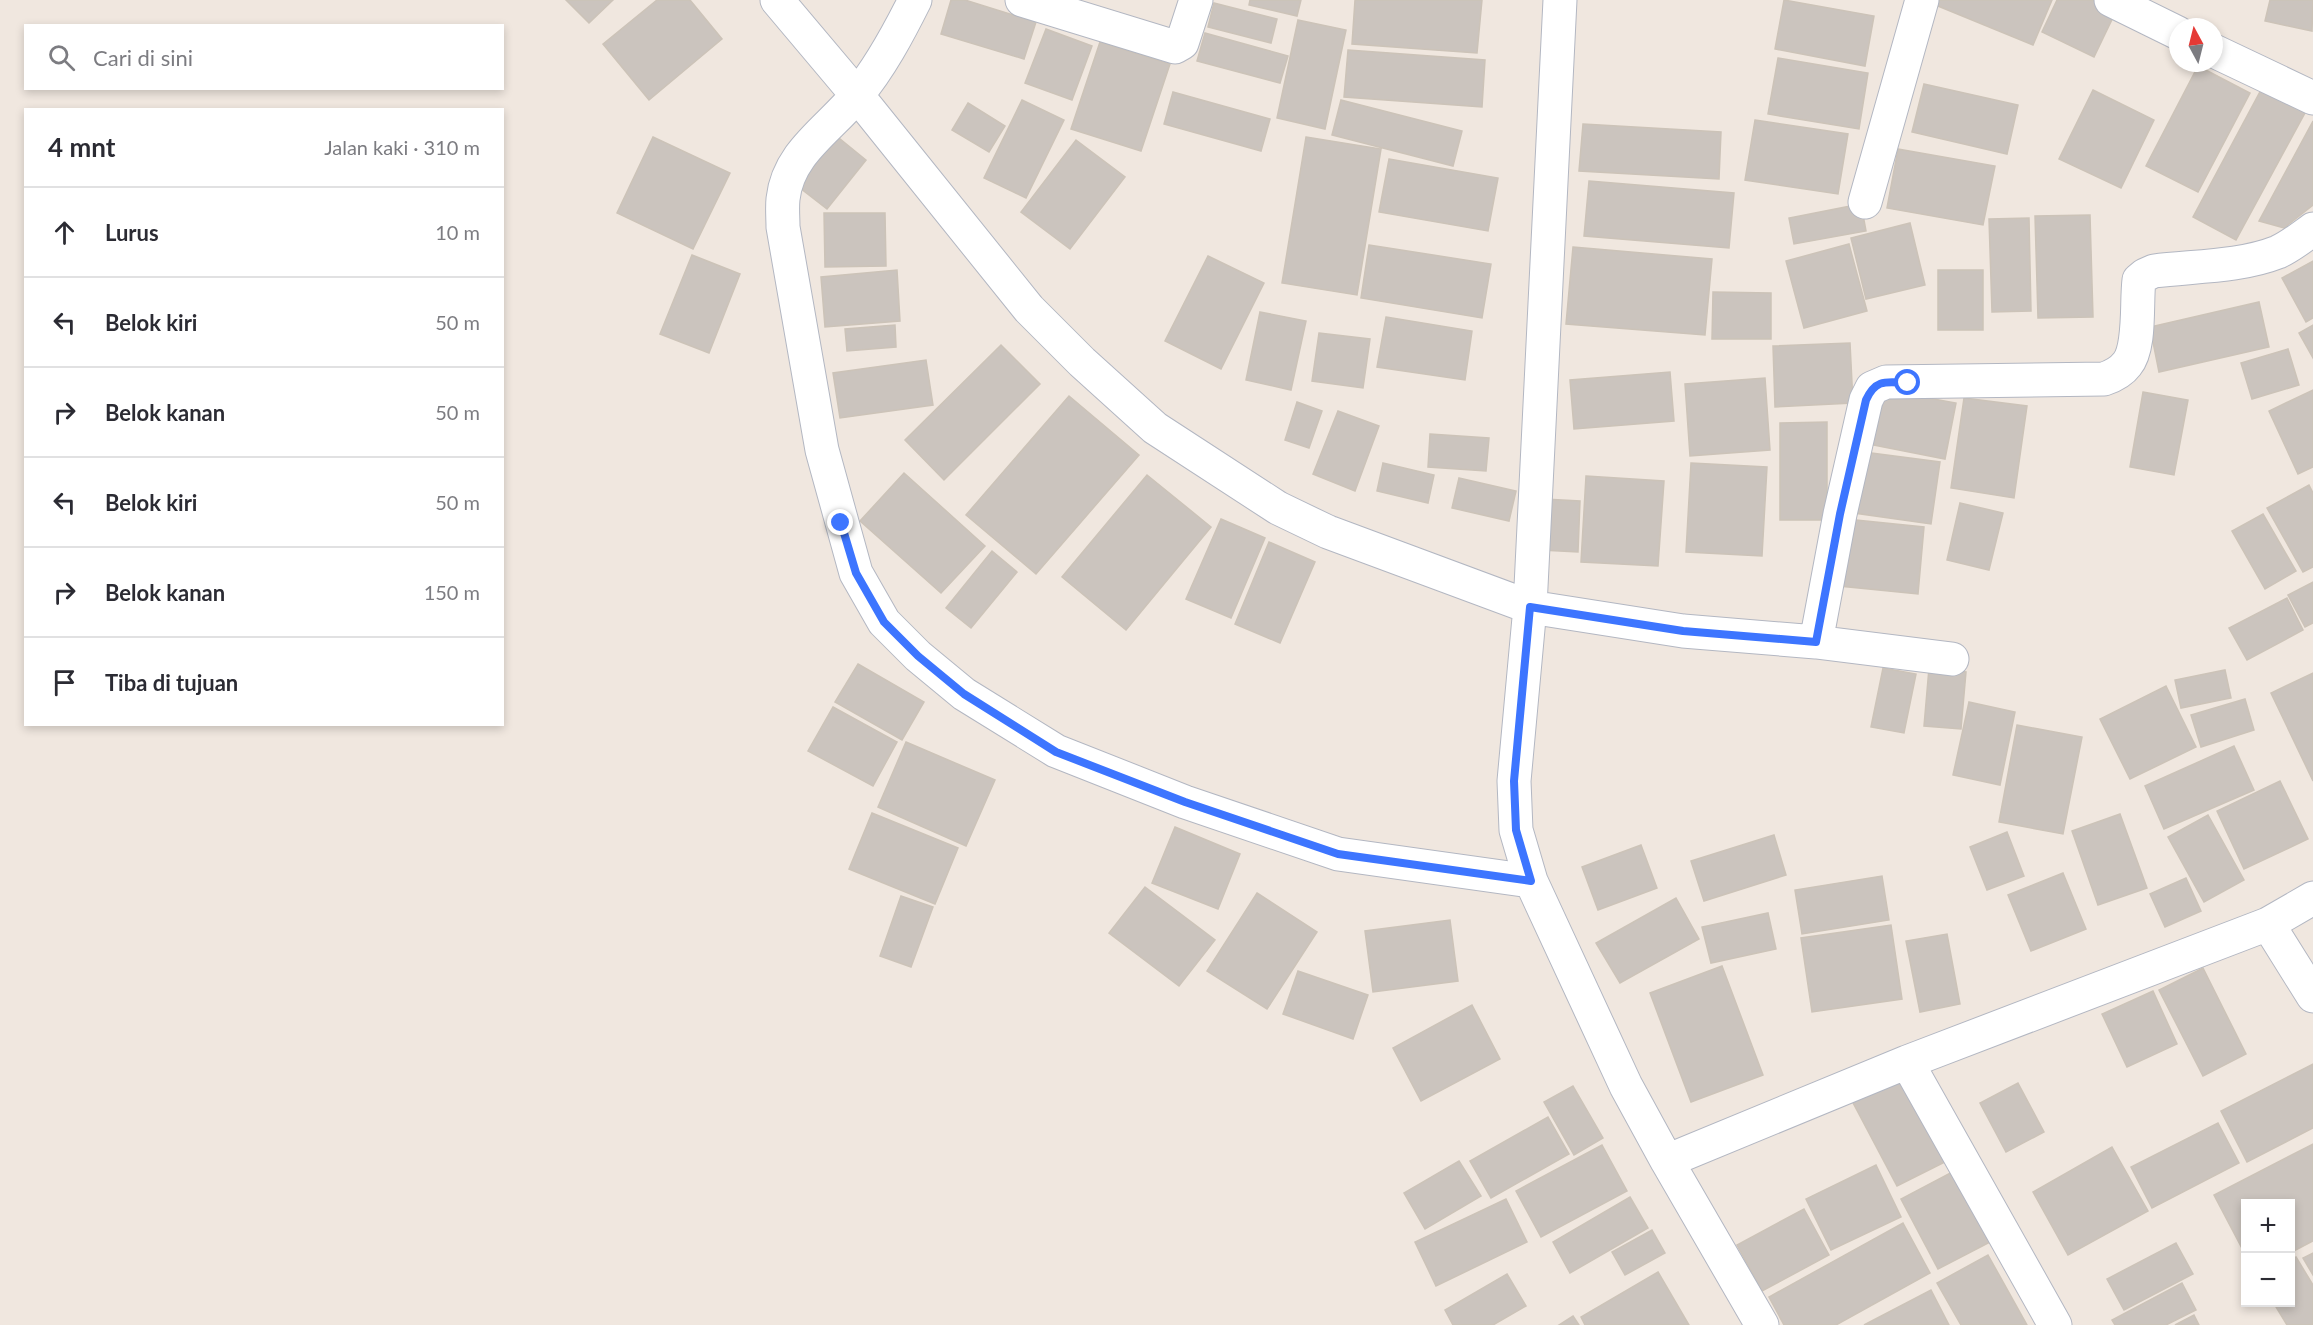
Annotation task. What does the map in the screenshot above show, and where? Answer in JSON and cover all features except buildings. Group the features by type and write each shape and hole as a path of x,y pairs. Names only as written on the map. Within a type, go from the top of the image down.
{"street":[{"path":"777,0 857,95 1029,309 1082,362 1155,428 1278,508 1328,532 1530,607 1683,631 1816,642 1952,659"},
{"path":"915,0 889,48 857,95 803,150 790,171 783,198 783,227 828,471 856,573 884,622 918,656 964,694 1056,752 1185,802 1338,854 1531,881"},
{"path":"1022,0 1175,47 1182,43 1196,0"},
{"path":"1560,0 1530,607 1514,781 1516,830 1531,881 1626,1086 1762,1325"},
{"path":"1865,202 1922,0"},
{"path":"2111,0 2169,29"},
{"path":"2223,55 2313,98"},
{"path":"1816,642 1840,514 1866,400 1872,388 1886,382 2104,379 2117,374 2128,363 2134,345 2139,280 2145,275 2154,271 2243,261 2264,256 2280,251 2313,229"},
{"path":"1667,1161 1907,1062 2268,924 2313,897"},
{"path":"2268,924 2313,996"},
{"path":"1907,1062 2055,1325"}],"route":[{"path":"841,523 856,573 884,622 918,656 964,694 1056,752 1185,802 1338,854 1531,881 1516,830 1514,781 1530,607 1683,631 1816,642 1840,514 1866,400 1872,388 1877,385 1886,382 1908,383"}]}
